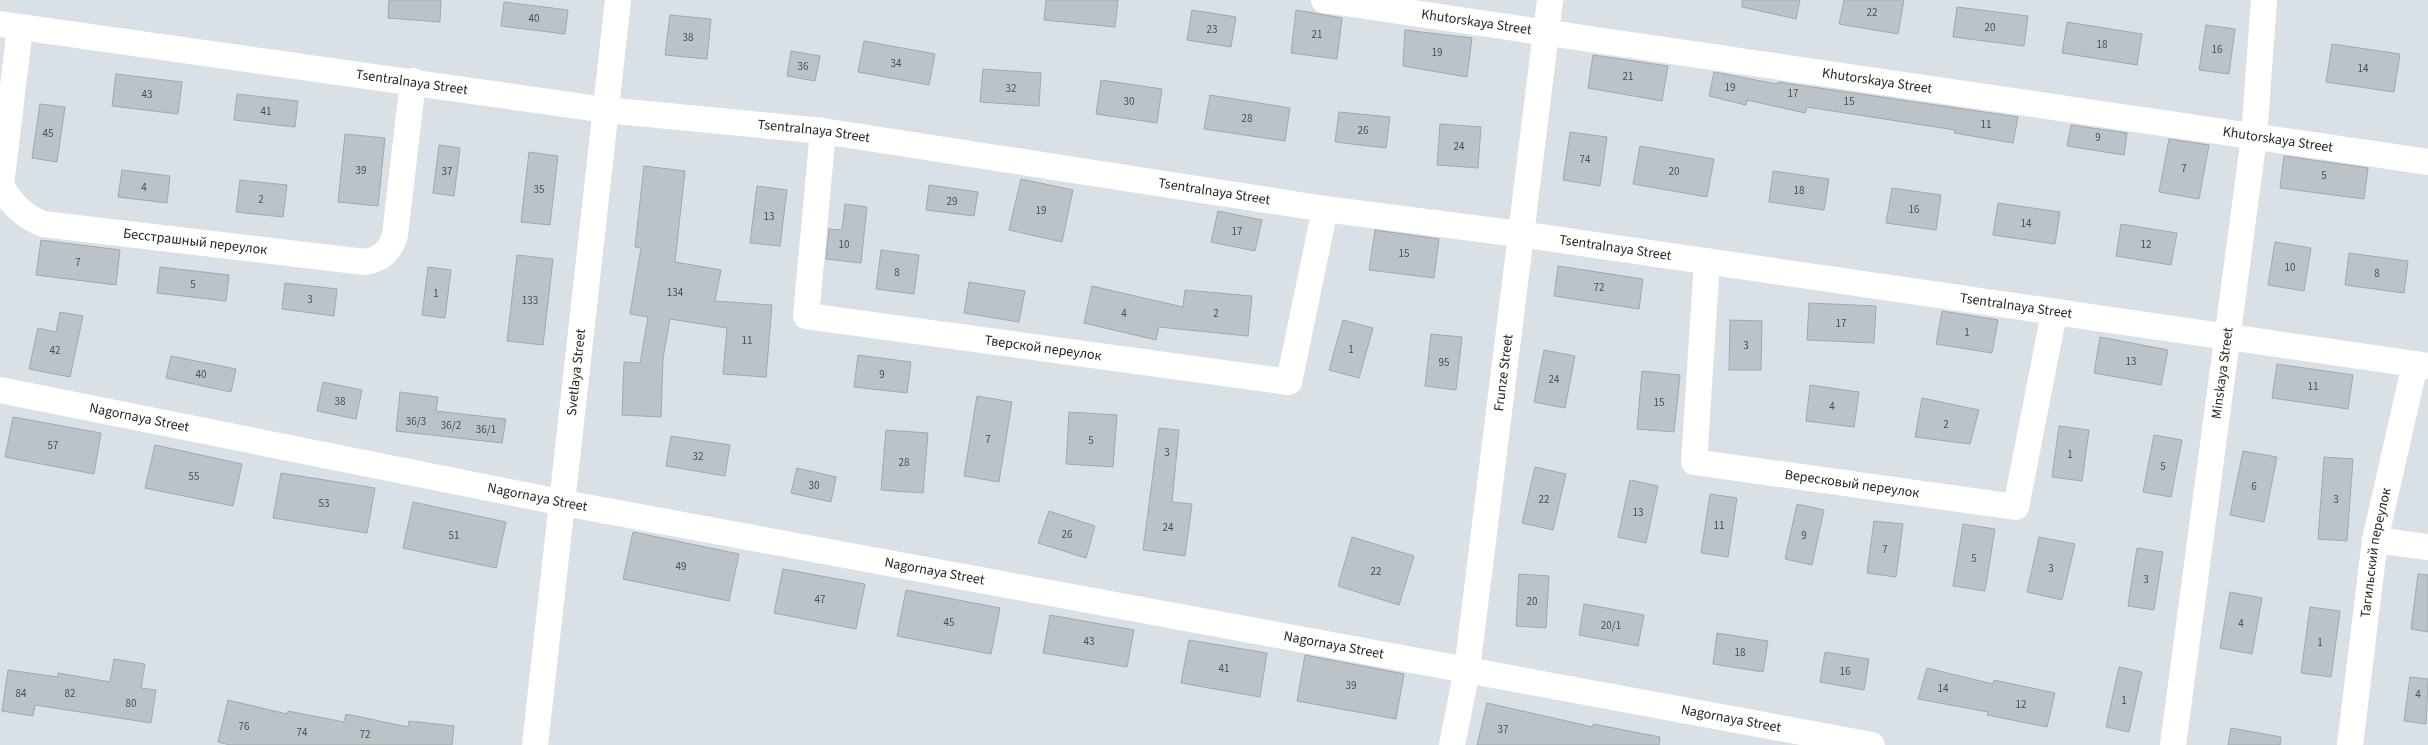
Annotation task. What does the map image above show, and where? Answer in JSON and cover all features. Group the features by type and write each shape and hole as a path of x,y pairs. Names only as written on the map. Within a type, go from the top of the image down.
{"street":[{"name":"Svetlaya Street","path":"535,745 564,503 618,0"},
{"name":"Khutorskaya Street","path":"1324,0 2428,162"},
{"name":"Frunze Street","path":"1452,745 1467,670 1550,0"},
{"name":"Minskaya Street","path":"2174,745 2226,336 2254,137 2264,0"},
{"name":"Tsentralnaya Street","path":"10,26 413,81 606,110 823,131 1325,209 1520,234 2421,365"},
{"name":"Бесстрашный переулок","path":"10,26 1,185 18,210 30,219 43,224 365,262 376,260 384,255 392,246 395,235 413,81"},
{"name":"Тверской переулок","path":"823,131 806,316 1289,382 1325,209"},
{"name":"Вересковый переулок","path":"1706,261 1694,462 2016,507 2054,313"},
{"name":"Тагильский переулок","path":"2350,745 2375,540 2421,365"},
{"name":"Nagornaya Street","path":"0,390 564,503 1872,745"},
{"path":"2375,540 2428,547"}],"building":[{"path":"389,0 441,0 440,22 388,18"},
{"path":"1046,0 1118,0 1115,27 1044,20"},
{"path":"1742,0 1800,0 1796,19 1742,7"},
{"path":"1844,0 1904,0 1898,34 1839,24"},
{"path":"504,2 568,10 565,34 501,26"},
{"path":"1957,7 2028,16 2024,46 1953,37"},
{"path":"1192,10 1236,17 1231,47 1187,40"},
{"path":"1296,10 1342,18 1337,59 1291,53"},
{"path":"670,15 711,19 707,59 665,55"},
{"path":"2067,22 2142,34 2137,65 2062,53"},
{"path":"2206,25 2235,29 2229,74 2199,70"},
{"path":"1405,30 1472,38 1467,77 1403,66"},
{"path":"864,41 935,54 929,85 858,72"},
{"path":"2332,44 2400,54 2394,92 2326,82"},
{"path":"791,51 820,56 815,81 787,76"},
{"path":"1593,55 1668,66 1662,101 1588,88"},
{"path":"983,69 1041,73 1039,106 980,102"},
{"path":"1714,72 1777,84 1778,82 2018,117 2013,143 1954,133 1955,130 1807,107 1805,113 1747,100 1746,105 1709,96"},
{"path":"116,74 182,82 178,114 112,106"},
{"path":"1101,80 1162,89 1157,123 1096,114"},
{"path":"237,94 298,101 295,127 234,120"},
{"path":"1210,95 1290,108 1285,141 1204,129"},
{"path":"40,104 65,107 57,162 32,158"},
{"path":"1339,112 1390,117 1386,148 1335,142"},
{"path":"1440,124 1481,127 1478,168 1437,165"},
{"path":"2071,125 2127,133 2124,155 2067,146"},
{"path":"1570,132 1607,137 1600,186 1563,180"},
{"path":"345,134 385,138 378,206 338,202"},
{"path":"2169,139 2209,145 2199,199 2159,192"},
{"path":"439,145 460,148 454,196 433,193"},
{"path":"1640,146 1714,159 1707,197 1633,184"},
{"path":"529,152 558,156 550,225 521,222"},
{"path":"2284,156 2368,168 2364,199 2280,188"},
{"path":"644,166 685,171 675,262 721,270 715,301 772,305 766,377 723,374 727,328 670,319 663,358 661,417 622,415 624,362 640,363 648,317 630,314 641,248 635,247"},
{"path":"122,170 170,176 167,203 118,197"},
{"path":"1773,171 1829,179 1824,210 1769,202"},
{"path":"1021,179 1073,190 1062,242 1009,230"},
{"path":"240,180 287,185 283,217 236,212"},
{"path":"929,185 978,192 974,216 926,210"},
{"path":"757,186 787,190 780,246 750,243"},
{"path":"1892,188 1941,195 1936,230 1886,223"},
{"path":"1998,203 2060,212 2055,244 1993,235"},
{"path":"845,204 867,207 861,263 826,259 829,229 842,230"},
{"path":"1218,211 1262,220 1255,251 1211,242"},
{"path":"2121,224 2177,233 2171,265 2116,256"},
{"path":"1375,230 1439,239 1434,278 1369,270"},
{"path":"41,240 120,250 116,285 36,275"},
{"path":"2275,242 2311,248 2304,291 2268,285"},
{"path":"881,250 919,255 914,294 876,289"},
{"path":"2349,253 2408,261 2404,293 2345,285"},
{"path":"517,255 553,259 543,345 507,341"},
{"path":"1558,266 1643,279 1639,309 1554,296"},
{"path":"160,267 229,275 226,301 157,293"},
{"path":"428,267 451,270 445,318 422,315"},
{"path":"969,282 1025,291 1019,322 964,313"},
{"path":"285,283 337,289 334,316 282,309"},
{"path":"1092,286 1183,307 1185,290 1252,296 1248,336 1159,327 1156,340 1084,323"},
{"path":"1809,303 1876,306 1874,343 1807,340"},
{"path":"1942,311 1998,320 1992,353 1936,344"},
{"path":"60,312 83,316 70,377 29,369 38,328 56,332"},
{"path":"1343,320 1373,328 1359,378 1329,370"},
{"path":"1730,320 1762,321 1761,370 1729,370"},
{"path":"1431,334 1462,337 1456,390 1425,386"},
{"path":"2100,337 2168,350 2161,385 2094,373"},
{"path":"1544,350 1575,356 1565,408 1534,402"},
{"path":"858,355 911,362 907,393 854,387"},
{"path":"171,356 236,369 231,392 166,378"},
{"path":"2277,364 2353,375 2348,409 2272,398"},
{"path":"1642,371 1680,375 1674,432 1637,429"},
{"path":"323,382 362,390 356,419 317,411"},
{"path":"1810,385 1859,392 1854,427 1806,421"},
{"path":"400,392 438,397 436,411 506,419 502,443 396,431"},
{"path":"977,396 1012,402 999,482 964,476"},
{"path":"1922,398 1979,410 1970,444 1915,437"},
{"path":"1069,412 1117,415 1113,467 1066,464"},
{"path":"13,417 101,433 94,474 5,457"},
{"path":"2059,426 2089,430 2082,481 2052,477"},
{"path":"1159,428 1179,430 1172,502 1192,504 1185,556 1143,550"},
{"path":"886,430 928,433 923,493 881,490"},
{"path":"2154,435 2182,440 2171,497 2143,492"},
{"path":"671,436 730,445 725,476 666,466"},
{"path":"155,445 242,464 233,506 145,488"},
{"path":"2243,451 2277,457 2264,522 2230,515"},
{"path":"2324,457 2353,459 2347,541 2318,539"},
{"path":"1535,467 1566,474 1553,530 1522,523"},
{"path":"797,468 836,477 831,502 791,493"},
{"path":"281,473 375,488 367,533 273,518"},
{"path":"1630,480 1658,486 1646,543 1618,537"},
{"path":"1710,494 1737,498 1728,557 1701,553"},
{"path":"413,502 506,522 496,568 403,548"},
{"path":"1797,504 1824,510 1812,565 1785,559"},
{"path":"1049,511 1095,526 1086,558 1038,543"},
{"path":"1874,521 1903,524 1896,577 1867,573"},
{"path":"1963,524 1995,529 1985,591 1953,586"},
{"path":"633,532 739,554 729,601 623,579"},
{"path":"1352,537 1414,556 1399,605 1338,586"},
{"path":"2039,537 2075,544 2062,600 2027,592"},
{"path":"2137,548 2163,552 2154,610 2128,606"},
{"path":"783,569 865,584 856,629 774,613"},
{"path":"1519,574 1549,576 1546,628 1516,626"},
{"path":"2418,574 2428,575 2428,632 2411,629"},
{"path":"906,590 1000,608 991,654 897,636"},
{"path":"2230,592 2262,598 2252,654 2220,648"},
{"path":"1584,604 1644,615 1638,646 1579,635"},
{"path":"2310,607 2340,611 2331,677 2301,673"},
{"path":"1050,615 1134,630 1127,667 1043,653"},
{"path":"1717,633 1768,641 1763,672 1713,664"},
{"path":"1189,640 1267,653 1260,697 1181,683"},
{"path":"1825,652 1869,659 1864,690 1820,682"},
{"path":"1305,655 1404,674 1396,719 1297,701"},
{"path":"114,659 145,664 141,688 156,690 151,723 35,705 33,716 2,711 8,670 58,677 58,673 110,682"},
{"path":"2119,667 2142,672 2129,732 2106,727"},
{"path":"1927,668 1993,684 1994,680 2055,693 2047,727 1987,715 1988,712 1918,699"},
{"path":"2410,677 2428,679 2426,724 2404,721"},
{"path":"228,700 287,714 288,711 344,722 346,714 408,727 409,721 454,726 452,745 230,745 218,742"},
{"path":"1487,703 1593,727 1593,724 1660,737 1659,745 1477,745"},
{"path":"2231,728 2281,737 2280,745 2228,745"}]}
